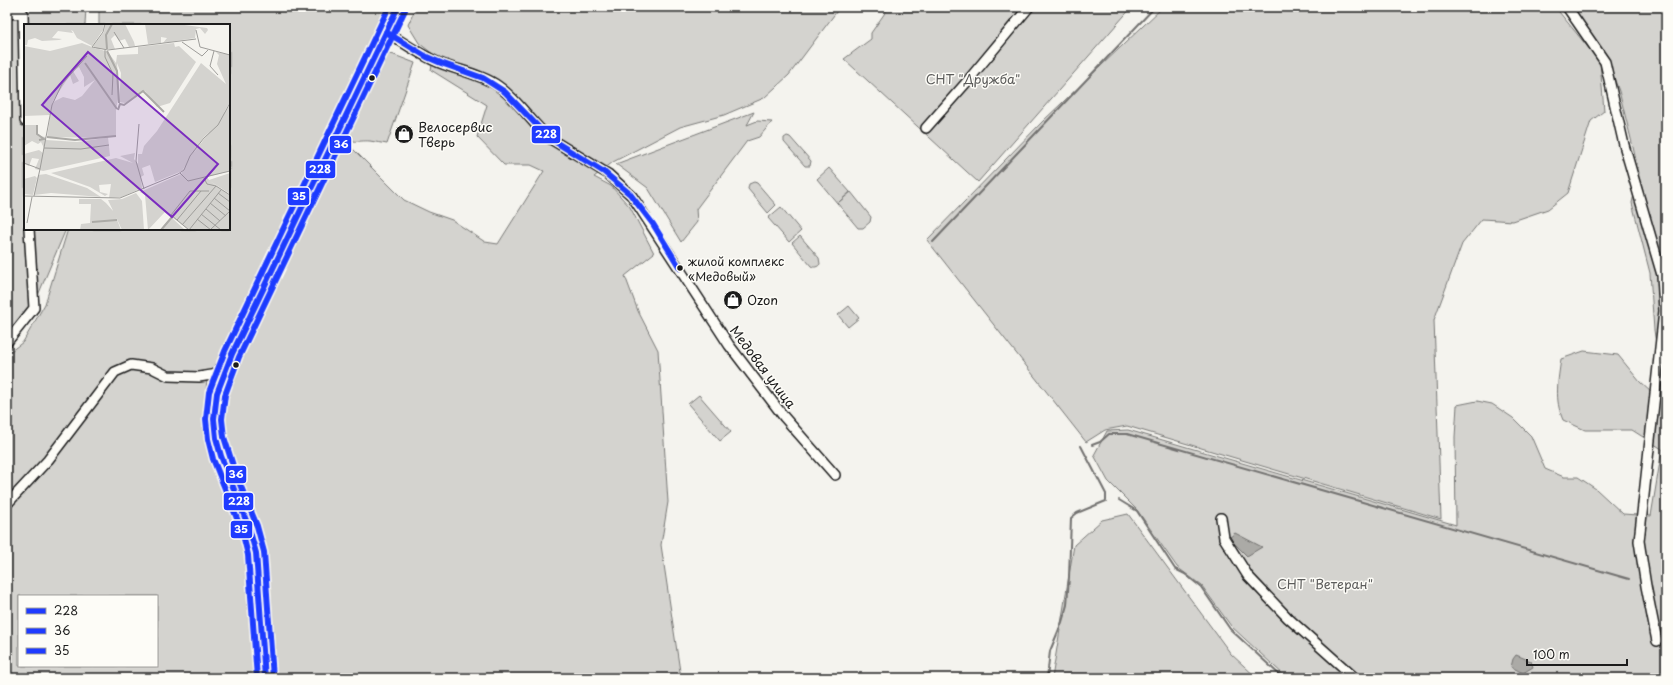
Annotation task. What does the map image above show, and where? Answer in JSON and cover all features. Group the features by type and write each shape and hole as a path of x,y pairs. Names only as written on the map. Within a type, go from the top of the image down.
{"main road":[{"path":"265,678 258,564 249,527 222,460 215,434 214,417 216,399 224,373 398,7"}],"street":[{"path":"926,128 956,95 1029,7"},
{"path":"1567,7 1605,62 1624,145 1662,275 1664,311 1639,541 1657,640"},
{"path":"7,14 23,13 24,67"},
{"name":"Медовая улица","path":"386,32 433,60 488,80 498,86 520,106 541,131 549,138 603,171 621,185 642,208 716,326 748,371 784,417 835,475"},
{"path":"7,342 34,308 29,230"},
{"path":"9,499 48,460 115,372 131,365 152,368 168,376 199,377 224,373"},
{"path":"1221,518 1224,538 1248,576 1288,618 1355,678"}],"green space":[{"path":"7,7 86,7 85,24 24,24 24,230 66,230 28,319 7,337"},
{"path":"99,7 385,7 229,345 209,373 199,375 132,367 207,378 205,402 214,457 248,541 253,566 259,678 7,678 7,354 23,342 45,304 68,230 230,230 230,24 99,24"},
{"path":"416,7 840,7 789,75 764,98 724,115 680,127 613,162 594,177 611,186 630,207 654,253 625,276 638,311 658,350 668,502 661,545 681,678 271,678 264,556 256,523 227,461 221,435 220,411 243,353 339,144 354,150 404,200 429,212 452,220 485,242 498,244 544,171 531,165 504,165 477,137 487,105 431,70 434,55 419,43 408,25"},
{"name":"СНТ \"Дружба\"","path":"889,7 1132,7 978,182 844,59 871,39 871,33"},
{"path":"1163,7 1555,7 1600,62 1604,111 1591,121 1568,193 1548,209 1513,221 1482,219 1462,244 1434,320 1441,519 1127,426 1105,430 1086,442 927,240 1043,121"},
{"name":"СНТ \"Ветеран\"","path":"1572,7 1666,7 1666,678 1287,678 1231,626 1202,586 1177,567 1137,510 1108,481 1094,455 1107,431 1128,430 1456,525 1455,437 1457,405 1477,401 1492,404 1513,418 1531,436 1545,469 1564,477 1578,477 1596,489 1623,514 1651,516 1662,449 1632,430 1585,430 1563,420 1558,405 1561,359 1584,351 1618,355 1640,382 1665,405 1654,330 1650,273 1632,203 1639,173 1632,143 1619,91 1606,57"},
{"path":"389,53 415,63 387,144 350,140 343,134 382,54"},
{"path":"754,112 747,125 757,121 772,122 759,137 747,141 696,209 697,222 681,242 648,188 616,164"},
{"path":"787,136 790,137 811,161 810,166 805,166 784,142 784,138"},
{"path":"829,168 850,192 839,202 851,192 871,217 870,222 863,228 858,228 817,179"},
{"path":"754,182 757,183 776,205 768,213 748,189 749,184"},
{"path":"781,207 801,231 789,242 768,218"},
{"path":"800,236 819,258 820,264 818,266 811,266 792,243"},
{"path":"849,306 859,318 848,327 838,315"},
{"path":"699,395 731,432 720,441 688,404"},
{"path":"1128,514 1231,654 1257,678 1052,678 1074,545 1102,520"}],"shaded area":[{"path":"1235,533 1262,547 1247,556 1229,538"},
{"path":"1516,655 1531,661 1533,667 1523,673 1511,667 1513,659"}],"waterway":[{"path":"933,242 1155,7"},
{"path":"1092,445 1100,442 1109,434 1127,434 1629,579"},
{"path":"1047,678 1050,651 1062,622 1067,605 1071,518 1077,513 1106,501 1106,494 1081,446"},
{"path":"1119,500 1137,511 1175,569 1185,574 1201,587 1230,629 1283,678"}],"transit line":[{"name":"35","path":"257,678 248,555 242,531 213,459 208,439 206,419 209,392 225,351 389,7"},
{"name":"228","path":"265,678 256,553 249,528 221,456 216,438 214,419 217,393 232,354 398,7"},
{"name":"36","path":"273,678 264,552 257,526 235,472 224,437 222,419 225,395 239,357 405,10"},
{"name":"228","path":"386,32 427,57 483,78 505,92 549,138 604,172 630,194 653,224 680,268"}],"place":[{"name":"Велосервис Тверь","path":"404,134"},
{"name":"жилой комплекс «Медовый»","path":"680,268"},
{"name":"Ozon","path":"733,300"}]}
